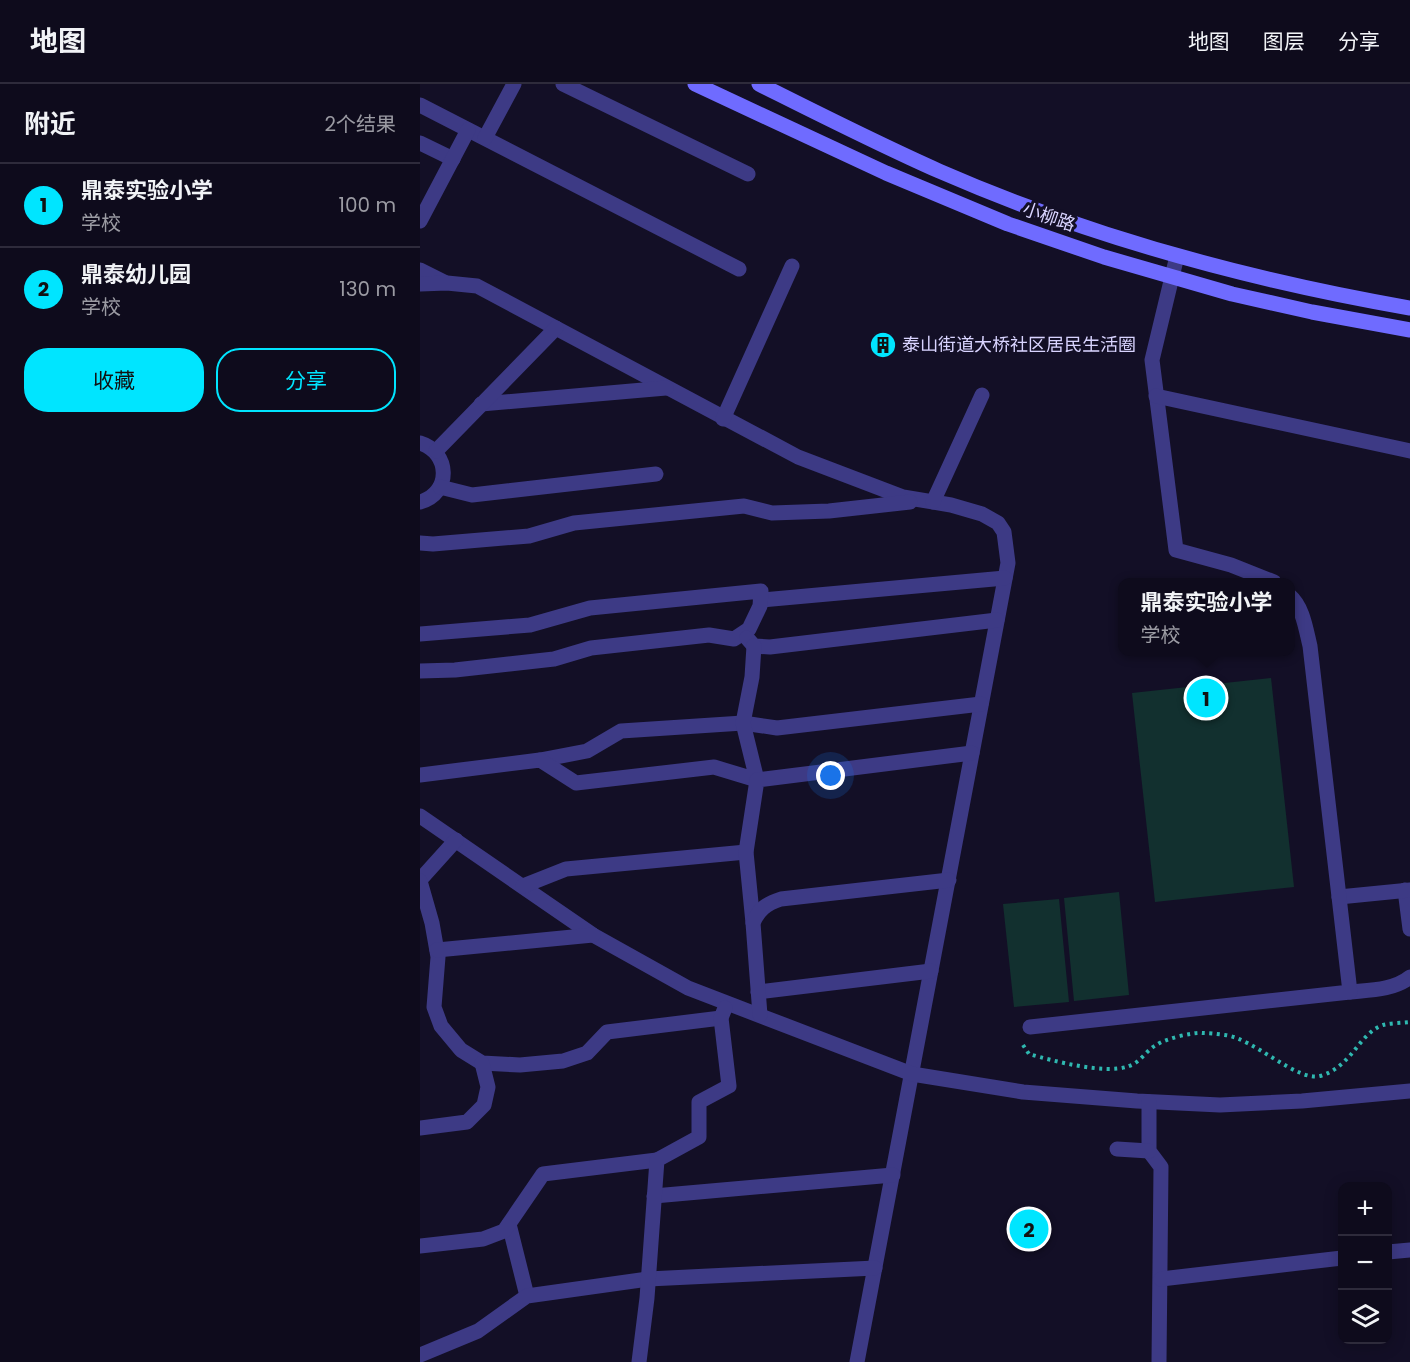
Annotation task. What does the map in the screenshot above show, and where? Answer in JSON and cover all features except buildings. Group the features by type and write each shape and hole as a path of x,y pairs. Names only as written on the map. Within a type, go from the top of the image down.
{"street":[{"name":"小柳路","path":"695,84 886,173 1008,224 1171,278 1312,312 1410,330"},
{"name":"小柳路","path":"759,84 940,171 1014,201 1119,238 1177,256 1296,286 1410,308"}],"lane":[{"path":"485,138 514,84"},
{"path":"563,84 748,174"},
{"path":"420,105 739,269"},
{"path":"420,221 468,130"},
{"path":"420,143 453,159"},
{"path":"1177,256 1152,360 1176,550 1230,565 1264,578"},
{"path":"723,418 792,266"},
{"path":"420,270 447,283"},
{"path":"420,284 447,283 477,286 798,457 903,497 982,514 998,523 1004,532 1008,563 857,1362"},
{"path":"436,451 556,328"},
{"path":"481,404 667,388"},
{"path":"928,501 982,395"},
{"path":"1156,396 1410,451"},
{"path":"420,443 436,451 444,468 444,478 440,487 434,495 420,502"},
{"path":"440,487 472,495 656,474"},
{"path":"420,543 433,544 529,536 574,524 744,506 772,513 829,511 928,501"},
{"path":"761,600 1005,578"},
{"path":"420,634 530,625 590,608 761,591 760,606 749,629 734,639 709,635 591,648 554,660 455,670 420,671"},
{"path":"1295,601 1303,619 1310,646 1350,992"},
{"path":"754,646 770,647 997,620"},
{"path":"743,633 754,646 752,677 743,723 757,780 747,852 760,1015"},
{"path":"420,775 540,760 587,751 621,731 743,723 777,728 981,704"},
{"path":"540,760 576,783 714,768 757,780 972,753"},
{"path":"420,816 593,935 688,988 912,1074 1023,1092 1220,1105 1302,1101 1410,1091"},
{"path":"456,840 420,881 432,923 438,957 427,1008 461,1050 482,1063 520,1065 563,1061 586,1053 608,1032 721,1018"},
{"path":"523,886 566,869 747,852"},
{"path":"753,923 758,912 768,903 781,899 949,880"},
{"path":"1339,897 1407,890 1410,929"},
{"path":"437,950 593,935"},
{"path":"758,992 931,971"},
{"path":"1030,1027 1381,989 1397,985 1410,977"},
{"path":"420,1246 483,1239 504,1231 543,1174 657,1160 699,1137 699,1102 729,1086 721,1018 727,1002"},
{"path":"420,1128 466,1122 484,1105 488,1087 482,1063"},
{"path":"1149,1102 1149,1151 1161,1167 1159,1362"},
{"path":"1117,1149 1149,1151"},
{"path":"639,1362 657,1160"},
{"path":"654,1196 893,1175"},
{"path":"509,1224 527,1296"},
{"path":"1392,1252 1410,1250"},
{"path":"1161,1279 1338,1258"},
{"path":"420,1355 478,1330 527,1296 648,1280 875,1268"}],"path":[{"path":"1030,1027 1019,1029 1021,1042 1029,1054 1060,1062 1094,1067 1130,1066 1158,1043 1199,1032 1229,1035 1257,1048 1305,1076 1318,1077 1336,1070 1365,1038 1381,1025 1410,1022"}],"green space":[{"path":"1271,678 1294,887 1155,902 1132,693"},
{"path":"1119,892 1129,995 1074,1001 1064,898"},
{"path":"1059,899 1069,1002 1014,1007 1003,904"}],"place":[{"name":"泰山街道大桥社区居民生活圈","path":"883,345"},
{"name":"鼎泰实验小学","path":"1206,698"},
{"name":"鼎泰幼儿园","path":"1029,1229"}]}
